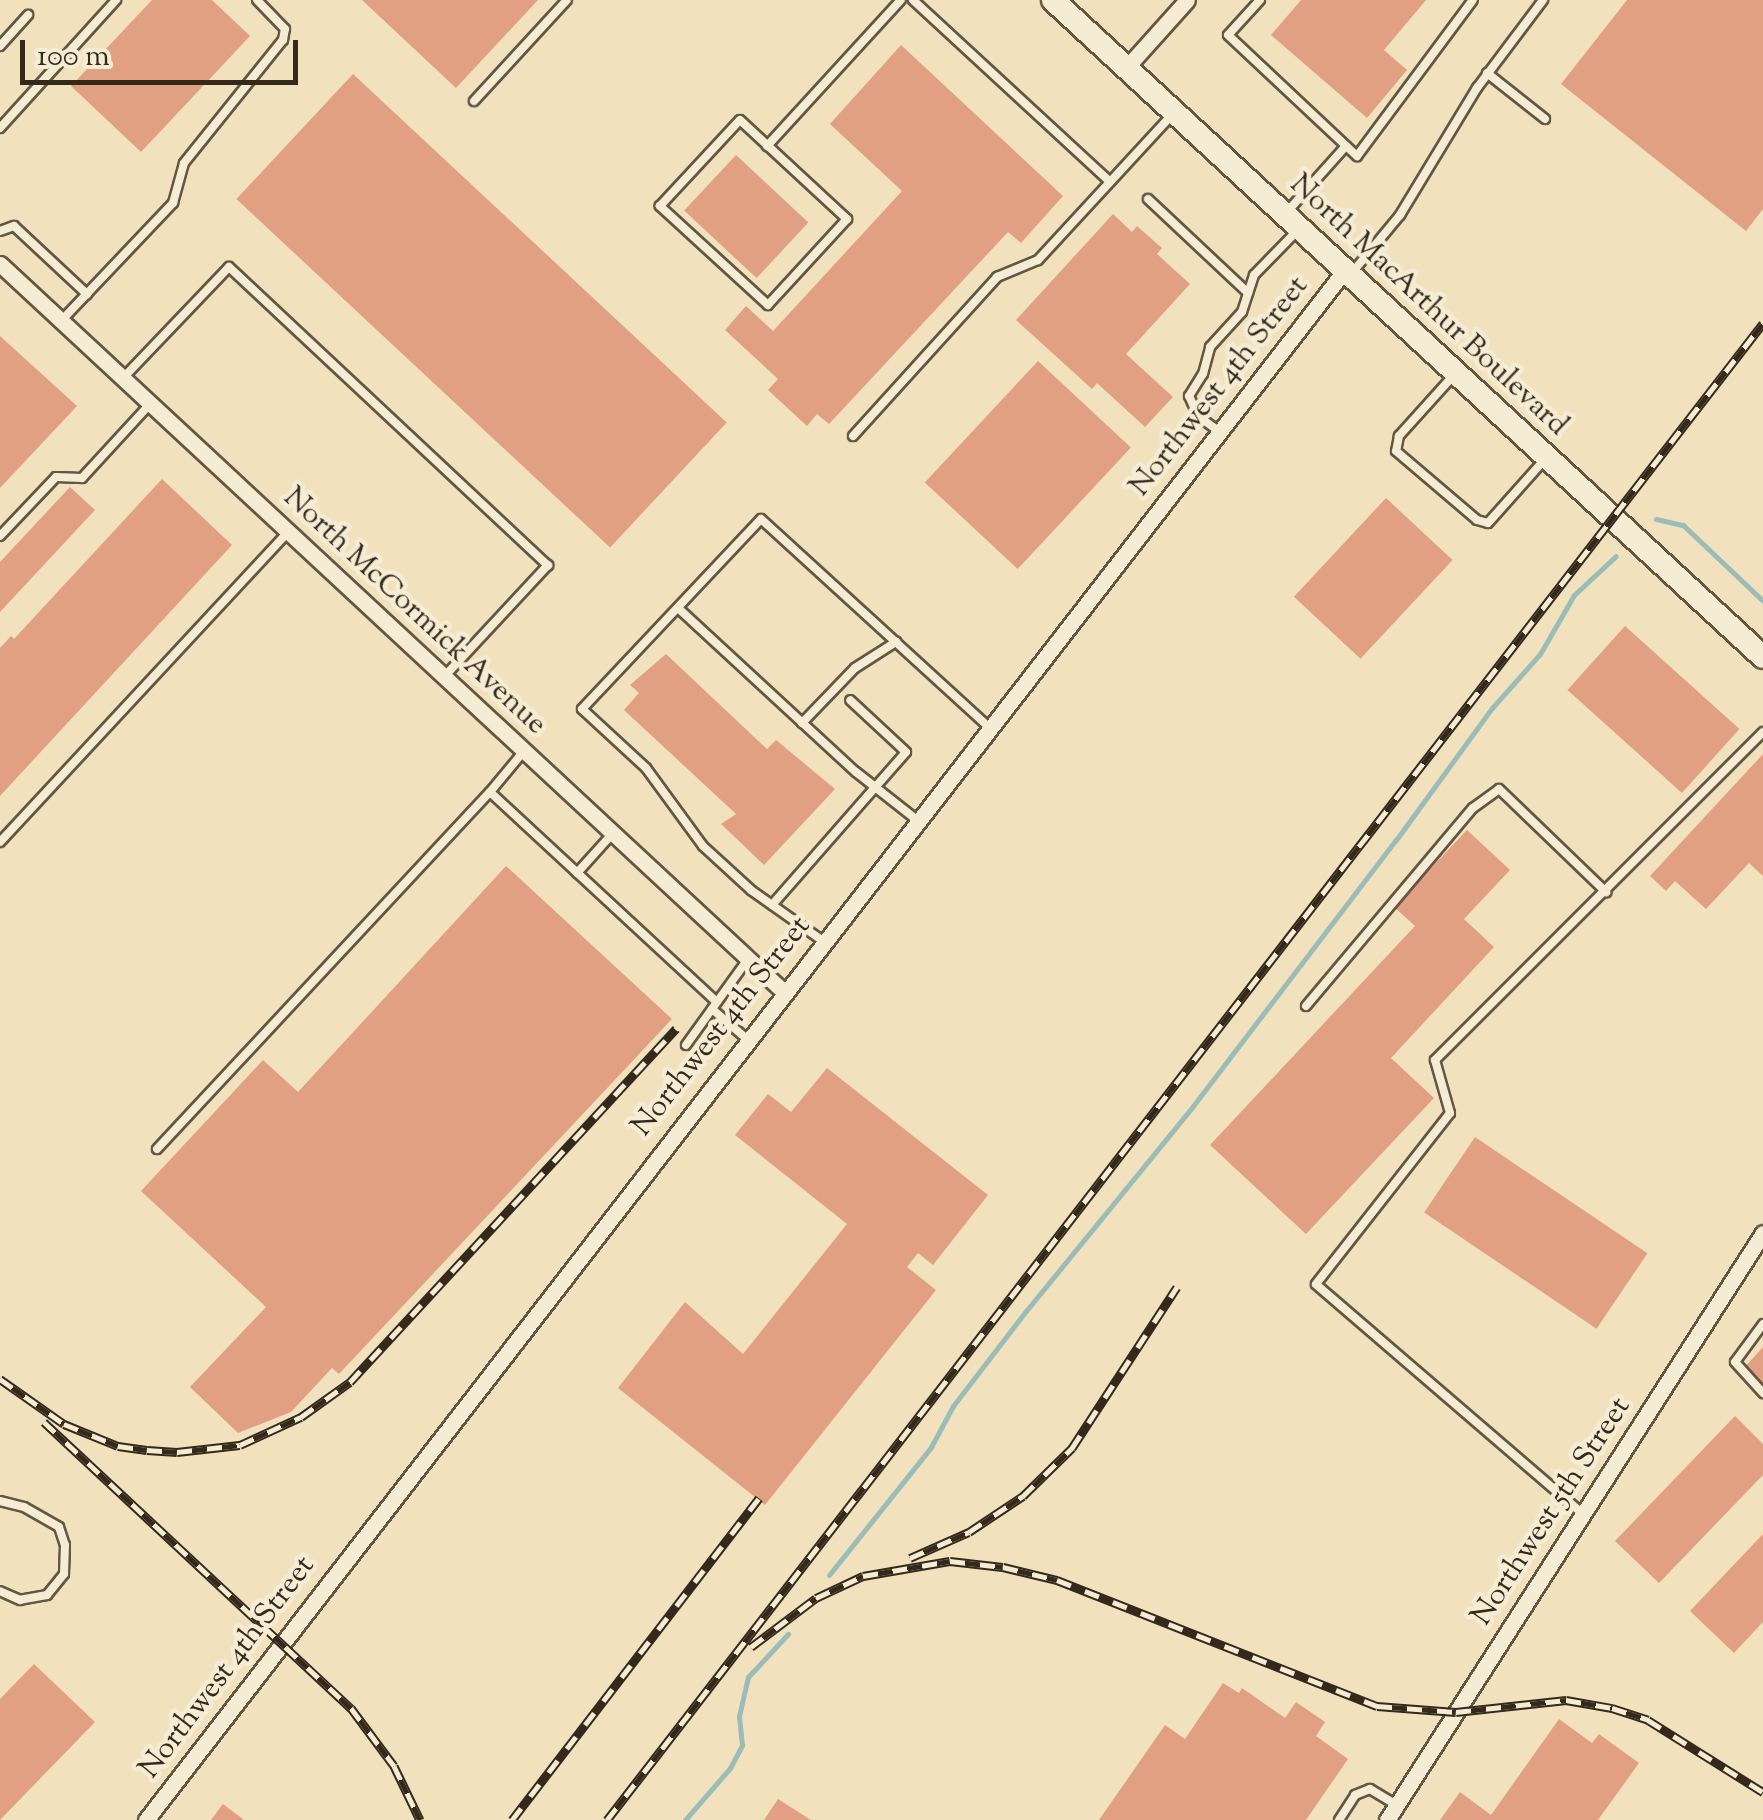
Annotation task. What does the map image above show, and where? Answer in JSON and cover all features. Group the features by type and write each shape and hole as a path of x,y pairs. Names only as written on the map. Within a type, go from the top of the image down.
{"main road":[{"name":"North MacArthur Boulevard","path":"1053,0 1763,657"}],"street":[{"path":"1126,68 1187,0"},
{"name":"North McCormick Avenue","path":"2,272 61,321 784,992"},
{"name":"Northwest 4th Street","path":"146,1820 989,726 1348,272"},
{"name":"Northwest 5th Street","path":"1387,1820 1763,1233"}],"lane":[{"path":"0,128 116,0"},
{"path":"61,321 173,204 184,163 283,40 285,29 257,0"},
{"path":"474,101 567,0"},
{"path":"768,146 901,0"},
{"path":"913,0 1110,182"},
{"path":"1260,0 1228,35 1357,156 1473,0"},
{"path":"1348,272 1400,215 1487,74 1543,0"},
{"path":"0,46 28,16"},
{"path":"1487,74 1545,119"},
{"path":"852,436 997,278 1038,260 1174,112"},
{"path":"740,120 768,146 847,219 768,305 660,206 740,120"},
{"path":"1220,432 1198,416 1189,396 1203,374 1210,347 1242,312 1254,275 1346,146"},
{"path":"1148,199 1248,292"},
{"path":"0,232 14,226 87,294"},
{"path":"122,379 229,267 548,565 444,677"},
{"path":"1456,373 1399,436 1396,451 1477,520 1488,523 1547,457"},
{"path":"0,536 56,476 82,478 150,404"},
{"path":"824,940 772,905 703,846 646,768 582,709 761,519 989,726"},
{"path":"0,842 288,532"},
{"path":"678,608 802,723 917,820"},
{"path":"802,723 854,668 896,642"},
{"path":"772,905 906,752 850,700"},
{"path":"1583,1514 1316,1284 1450,1113 1435,1060 1763,732"},
{"path":"157,1148 524,752"},
{"path":"1306,1006 1474,808 1498,789 1606,892"},
{"path":"490,792 747,1039"},
{"path":"577,873 613,834"},
{"path":"686,1045 748,959"},
{"path":"1763,1324 1734,1362 1763,1393"},
{"path":"0,1502 24,1506 59,1527 65,1546 64,1574 47,1595 20,1600 0,1590"},
{"path":"1339,1820 1355,1795 1370,1789 1397,1805"}],"building":[{"path":"152,0 212,0 250,36 141,152 71,86"},
{"path":"362,0 538,0 456,88"},
{"path":"1301,0 1426,0 1384,50 1407,70 1367,118 1271,35"},
{"path":"1627,0 1763,0 1763,209 1746,231 1561,84"},
{"path":"901,45 1063,196 1021,243 1008,232 829,424 817,414 807,426 768,390 778,379 725,330 746,306 773,331 902,191 830,124"},
{"path":"353,74 727,423 610,548 236,199"},
{"path":"736,155 808,223 757,278 684,211"},
{"path":"1113,214 1132,232 1137,226 1162,248 1157,254 1190,284 1126,354 1173,397 1145,427 1097,383 1092,389 1016,320"},
{"path":"0,336 77,406 0,488"},
{"path":"1038,361 1131,448 1018,569 925,482"},
{"path":"162,479 232,545 0,796 0,648 11,636 14,639"},
{"path":"70,487 95,510 0,612 0,562"},
{"path":"1386,498 1453,560 1360,659 1294,597"},
{"path":"1625,626 1739,729 1682,793 1567,690"},
{"path":"666,654 767,749 776,740 835,789 764,865 721,824 736,814 624,710 639,693 630,685"},
{"path":"1763,754 1763,876 1749,863 1706,909 1675,881 1666,891 1650,876"},
{"path":"1467,830 1510,870 1464,919 1494,947 1391,1058 1434,1098 1306,1234 1210,1145 1415,926 1394,907"},
{"path":"506,866 672,1019 339,1374 332,1368 291,1412 238,1433 190,1387 266,1307 141,1191 263,1060 298,1092"},
{"path":"827,1068 988,1195 933,1265 918,1253 907,1267 936,1290 765,1505 618,1388 685,1302 743,1354 847,1224 735,1135 768,1094 791,1112"},
{"path":"1475,1137 1647,1253 1597,1329 1424,1212"},
{"path":"1763,1347 1763,1389 1742,1370"},
{"path":"1735,1416 1763,1444 1763,1475 1659,1583 1615,1541"},
{"path":"1763,1534 1763,1622 1734,1653 1690,1611"},
{"path":"34,1664 95,1722 0,1820 0,1699"},
{"path":"1223,1683 1239,1693 1242,1688 1285,1718 1296,1702 1325,1722 1316,1736 1348,1759 1306,1820 1099,1820 1165,1725 1185,1739"},
{"path":"1559,1719 1592,1743 1599,1734 1639,1763 1598,1820 1440,1820 1460,1792 1491,1815"},
{"path":"778,1799 811,1820 764,1820"},
{"path":"223,1804 244,1820 211,1820"}],"waterway":[{"path":"1656,519 1683,525 1763,601"},
{"path":"829,1575 931,1447 953,1406 1026,1311 1193,1106 1492,708 1540,654 1574,595 1616,556"},
{"path":"685,1820 730,1768 742,1745 739,1716 748,1677 788,1634"}],"railway":[{"path":"607,1820 1763,323"},
{"path":"0,1379 64,1424 118,1446 147,1450 177,1452 240,1445 301,1417 350,1382 676,1029"},
{"path":"910,1558 969,1532 1023,1496 1072,1448 1177,1287"},
{"path":"44,1422 351,1708 394,1766 420,1820"},
{"path":"512,1820 759,1498"},
{"path":"751,1647 816,1598 863,1576 950,1561 1003,1567 1057,1580 1377,1706 1456,1712 1566,1700 1612,1708 1648,1720 1763,1792"}]}
